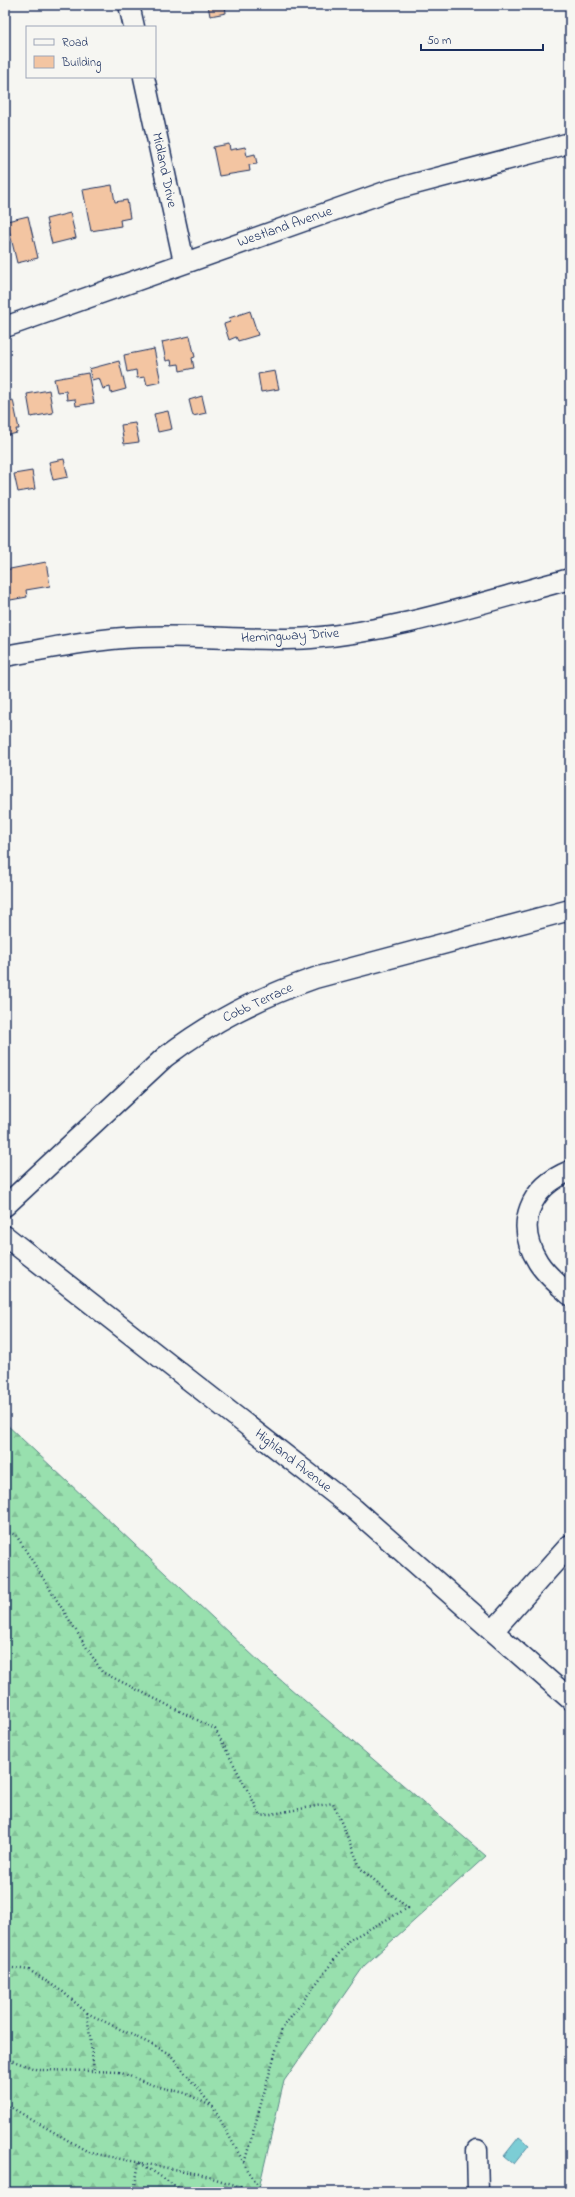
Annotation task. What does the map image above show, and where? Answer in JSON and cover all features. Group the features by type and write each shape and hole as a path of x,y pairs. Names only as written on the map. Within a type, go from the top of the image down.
{"street":[{"path":"129,5 134,26"},
{"name":"Midland Drive","path":"144,78 184,262"},
{"name":"Westland Avenue","path":"5,327 184,262 388,191 570,143"},
{"name":"Hemingway Drive","path":"5,656 69,644 128,638 274,640 364,632 570,579"},
{"name":"Cobb Terrace","path":"5,1206 165,1058 188,1040 234,1011 315,978 570,910"},
{"path":"570,1171 551,1181 539,1190 531,1203 527,1225 530,1242 537,1261 570,1295"},
{"name":"Highland Avenue","path":"5,1236 354,1509 570,1699"},
{"path":"493,1631 570,1545"},
{"path":"477,2150 478,2192"}],"path":[{"path":"5,1531 16,1535 102,1672 215,1729 260,1816 333,1803 361,1869 408,1908 349,1940 282,2029 244,2164"},
{"path":"5,1968 29,1970 63,1992 87,2013 168,2053 213,2107 244,2164 263,2192"},
{"path":"87,2013 94,2071"},
{"path":"5,2058 38,2070 119,2072 155,2086 185,2092 213,2107"},
{"path":"5,2104 90,2153 199,2174 258,2192"},
{"path":"134,2192 139,2162"},
{"path":"139,2162 184,2192"}],"green space":[{"path":"5,1423 262,1664 486,1856 364,1966 284,2081 258,2192 5,2192"}],"water":[{"path":"519,2137 529,2145 514,2164 504,2156"}],"building":[{"path":"208,5 225,5 226,13 210,16"},
{"path":"229,144 230,150 245,147 247,156 255,154 257,164 249,165 250,171 219,176 213,147"},
{"path":"112,185 115,202 127,200 130,218 120,220 121,226 91,231 83,190"},
{"path":"70,213 76,238 52,244 46,219"},
{"path":"28,216 38,258 17,263 7,221"},
{"path":"250,311 258,335 238,341 236,337 229,340 224,324 230,322 229,318"},
{"path":"190,336 195,357 192,358 194,368 180,371 179,364 172,365 171,360 166,361 162,342"},
{"path":"154,349 161,382 147,385 145,377 137,378 136,370 127,372 124,355"},
{"path":"119,361 126,389 111,393 110,387 103,389 99,378 92,380 89,369"},
{"path":"275,371 279,389 261,392 258,374"},
{"path":"88,373 94,403 76,406 75,399 67,400 66,391 57,392 54,379"},
{"path":"49,390 53,413 31,417 27,394"},
{"path":"202,396 206,413 193,416 189,400"},
{"path":"13,400 19,429 16,429 17,433 5,436 5,402"},
{"path":"168,411 172,429 158,432 154,414"},
{"path":"135,423 139,442 124,444 121,425"},
{"path":"64,459 68,477 53,480 49,462"},
{"path":"32,471 35,489 18,492 14,474"},
{"path":"46,562 50,586 26,590 27,597 5,601 5,570"}]}
